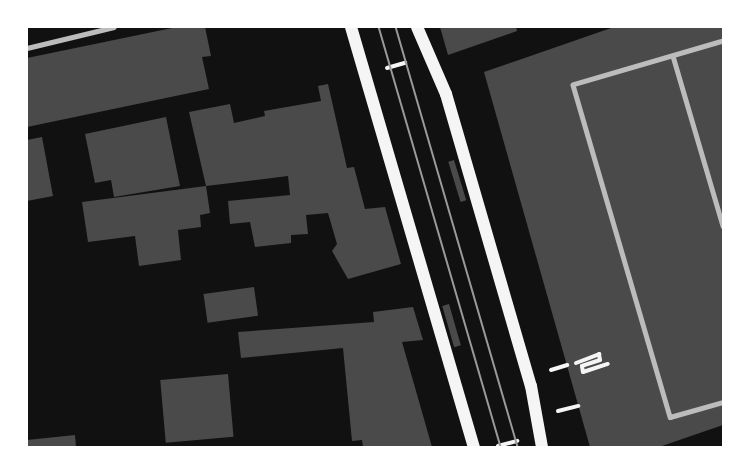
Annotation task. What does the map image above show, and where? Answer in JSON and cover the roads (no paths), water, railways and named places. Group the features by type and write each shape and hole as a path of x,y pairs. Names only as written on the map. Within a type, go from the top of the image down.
{"main road":[{"path":"351,27 474,447"},
{"path":"417,27 446,94 531,386 542,447"}],"lane":[{"path":"27,48 114,27"},
{"path":"723,40 573,85 670,417 723,402"},
{"path":"673,56 723,226"}],"tram line":[{"path":"379,27 501,447"},
{"path":"396,27 518,447"}]}
